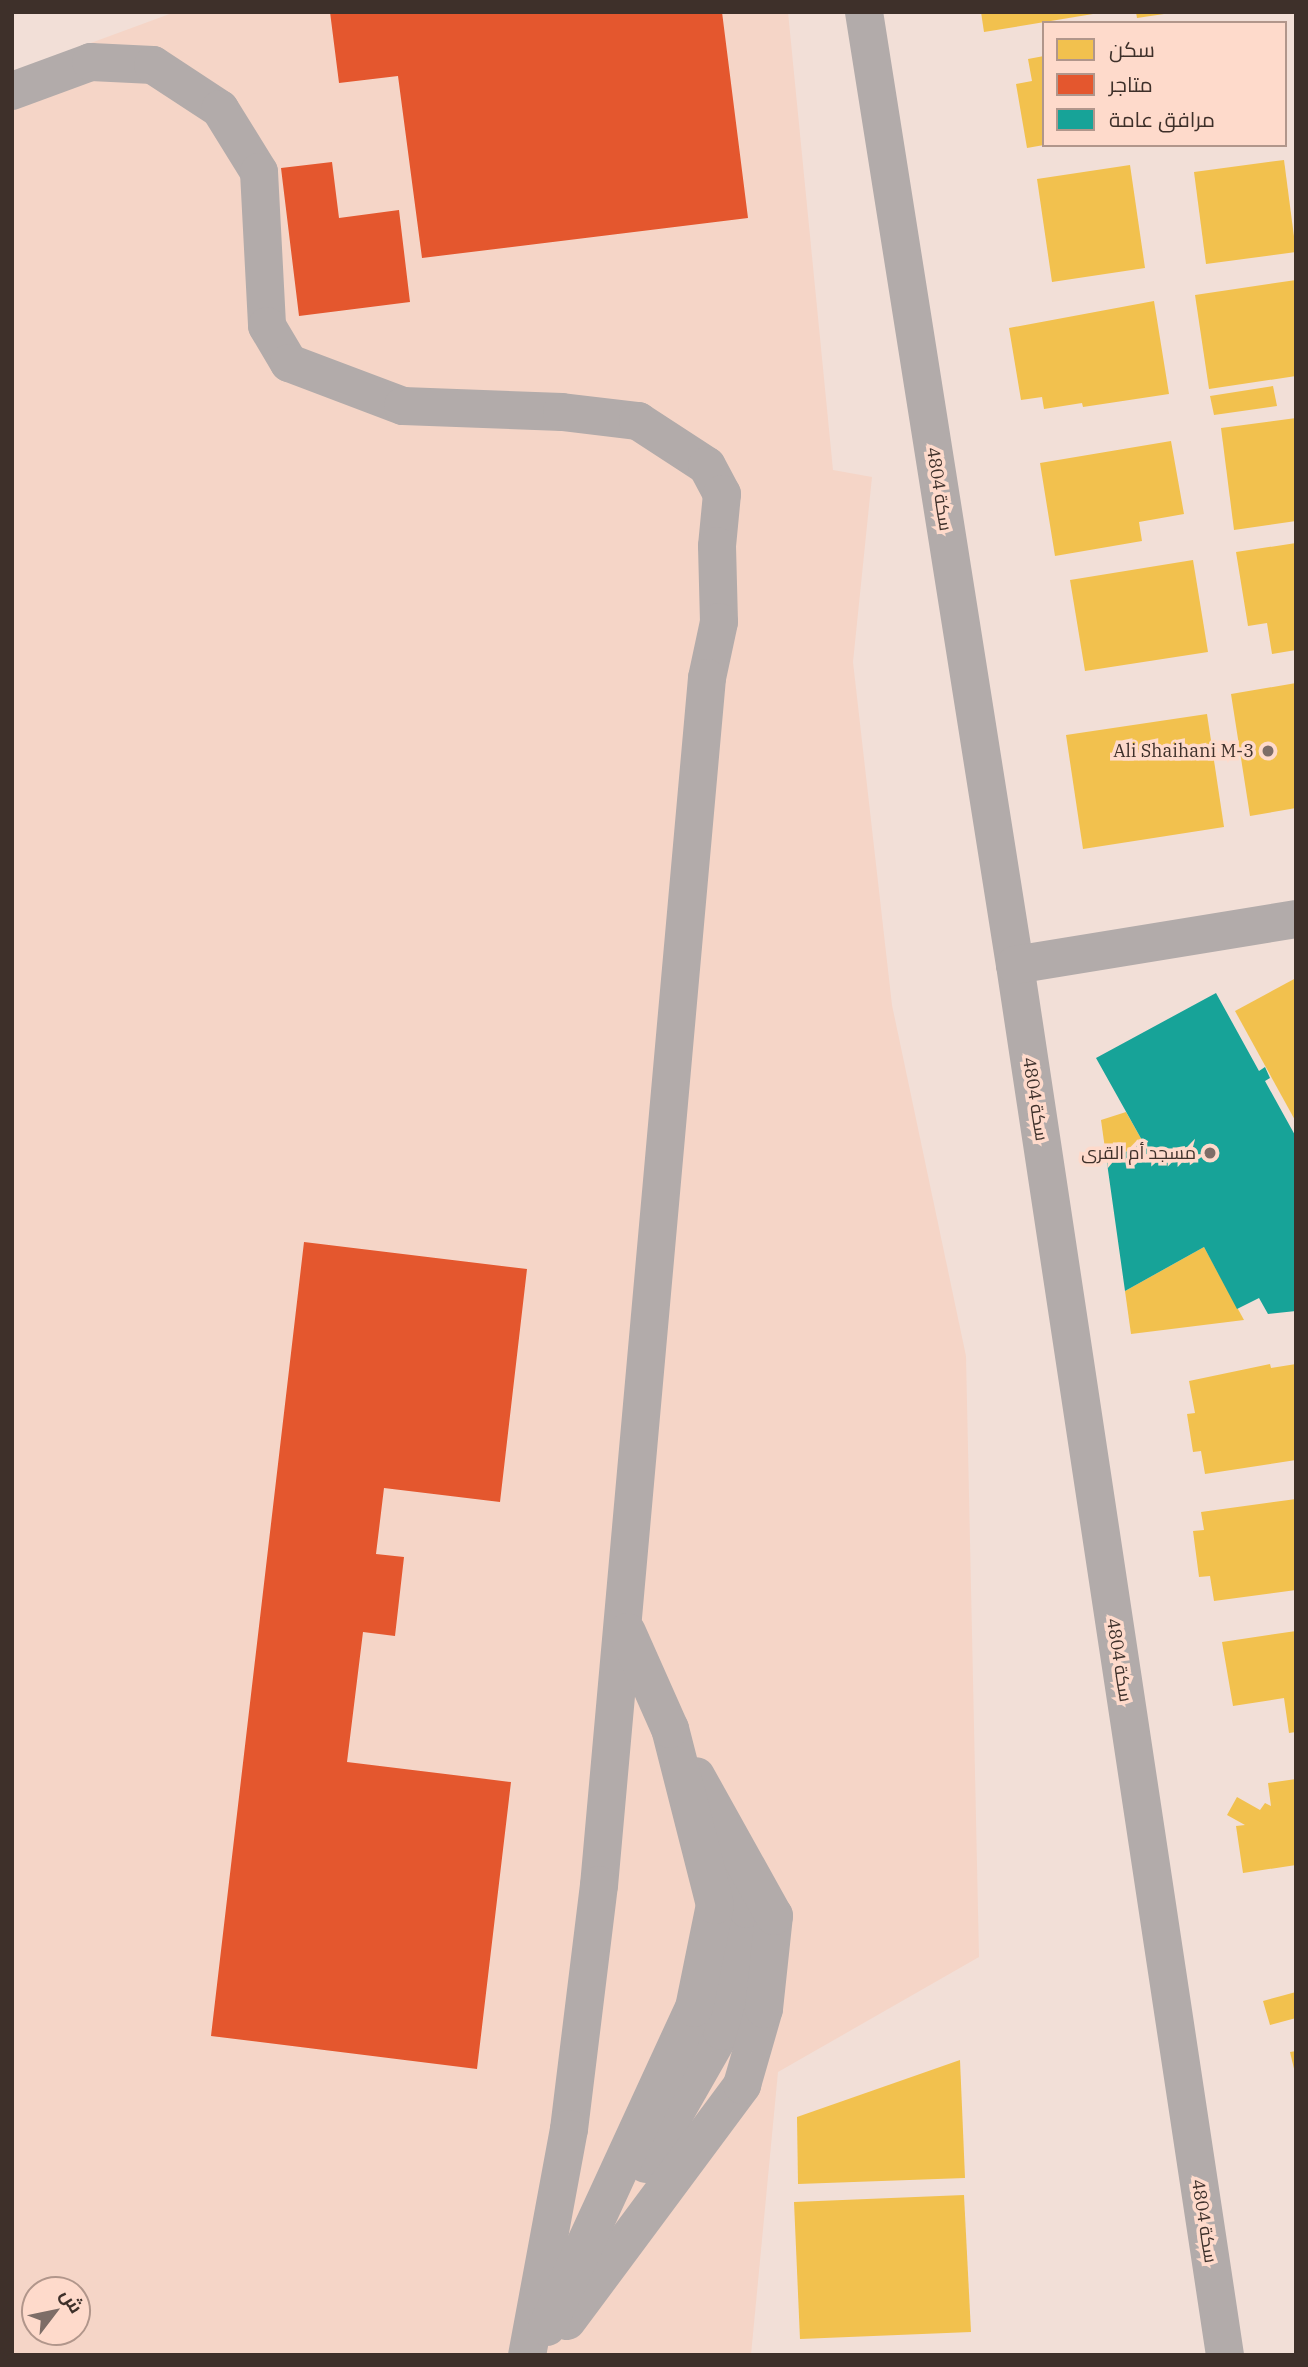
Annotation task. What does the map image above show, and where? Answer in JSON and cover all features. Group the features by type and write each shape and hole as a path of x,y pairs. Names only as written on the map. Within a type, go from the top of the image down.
{"street":[{"name":"سكة 4804","path":"864,12 1015,965 1225,2355"},
{"path":"12,91 91,62 153,65 220,109 259,172 267,326 289,363 403,406 562,412 638,421 707,466 722,494 717,547 719,622 707,678 625,1629 569,2129 527,2355"},
{"path":"1015,965 1296,919"},
{"path":"538,2355 722,2031 747,1909 625,1629"}],"shaded area":[{"path":"175,12 788,12 833,470 872,477 853,662 892,1005 966,1356 979,1957 778,2072 751,2355 12,2355 12,72"}],"building: سكن":[{"path":"981,12 1093,12 1093,14 984,32"},
{"path":"1136,12 1164,12 1164,14 1137,18"},
{"path":"1042,56 1042,145 1027,148 1016,84 1032,81 1028,59"},
{"path":"1284,160 1296,252 1206,264 1194,172"},
{"path":"1130,165 1145,268 1052,282 1037,179"},
{"path":"1296,280 1296,376 1209,389 1195,295"},
{"path":"1154,301 1169,394 1083,407 1082,403 1044,409 1042,397 1021,400 1009,328"},
{"path":"1273,386 1277,406 1214,415 1210,396"},
{"path":"1296,418 1296,521 1234,530 1221,428"},
{"path":"1171,441 1184,514 1139,522 1142,541 1055,556 1040,463"},
{"path":"1296,543 1296,650 1272,654 1267,623 1248,626 1236,552"},
{"path":"1193,560 1208,652 1085,671 1070,580"},
{"name":"Ali Shaihani M-3","path":"1296,683 1296,808 1250,816 1231,694"},
{"path":"1207,714 1224,827 1083,849 1066,735"},
{"path":"1296,978 1296,1122 1235,1011"},
{"path":"1126,1112 1143,1142 1107,1163 1101,1120"},
{"path":"1204,1247 1244,1320 1131,1334 1125,1291"},
{"path":"1270,1364 1271,1368 1296,1364 1296,1460 1205,1474 1201,1451 1193,1452 1187,1414 1195,1413 1189,1381"},
{"path":"1296,1499 1296,1590 1214,1601 1210,1576 1199,1577 1193,1531 1204,1530 1201,1512"},
{"path":"1296,1631 1296,1732 1289,1733 1284,1698 1233,1706 1222,1642"},
{"path":"1296,1779 1296,1865 1243,1873 1236,1826 1245,1825 1227,1815 1237,1797 1260,1810 1265,1803 1271,1806 1268,1783"},
{"path":"1296,1992 1296,2018 1270,2025 1263,2001"},
{"path":"1296,2051 1296,2073 1295,2073 1290,2052"},
{"path":"960,2060 965,2178 798,2184 797,2117"},
{"path":"964,2195 971,2332 800,2339 794,2202"}],"building: متاجر":[{"path":"330,12 722,12 748,218 422,258 398,76 339,83"},
{"path":"332,162 339,218 399,210 410,302 299,316 281,168"},
{"path":"304,1242 527,1269 500,1502 384,1488 376,1554 404,1557 395,1636 363,1632 347,1762 511,1782 477,2069 211,2036"}],"building: مرافق عامة":[{"name":"مسجد أم القرى","path":"1216,993 1259,1071 1265,1067 1270,1078 1265,1081 1296,1137 1296,1311 1268,1314 1259,1298 1237,1309 1204,1247 1125,1291 1107,1163 1143,1142 1096,1058"}],"place":[{"name":"Ali Shaihani M-3","path":"1268,751"},
{"name":"مسجد أم القرى","path":"1210,1153"}]}
